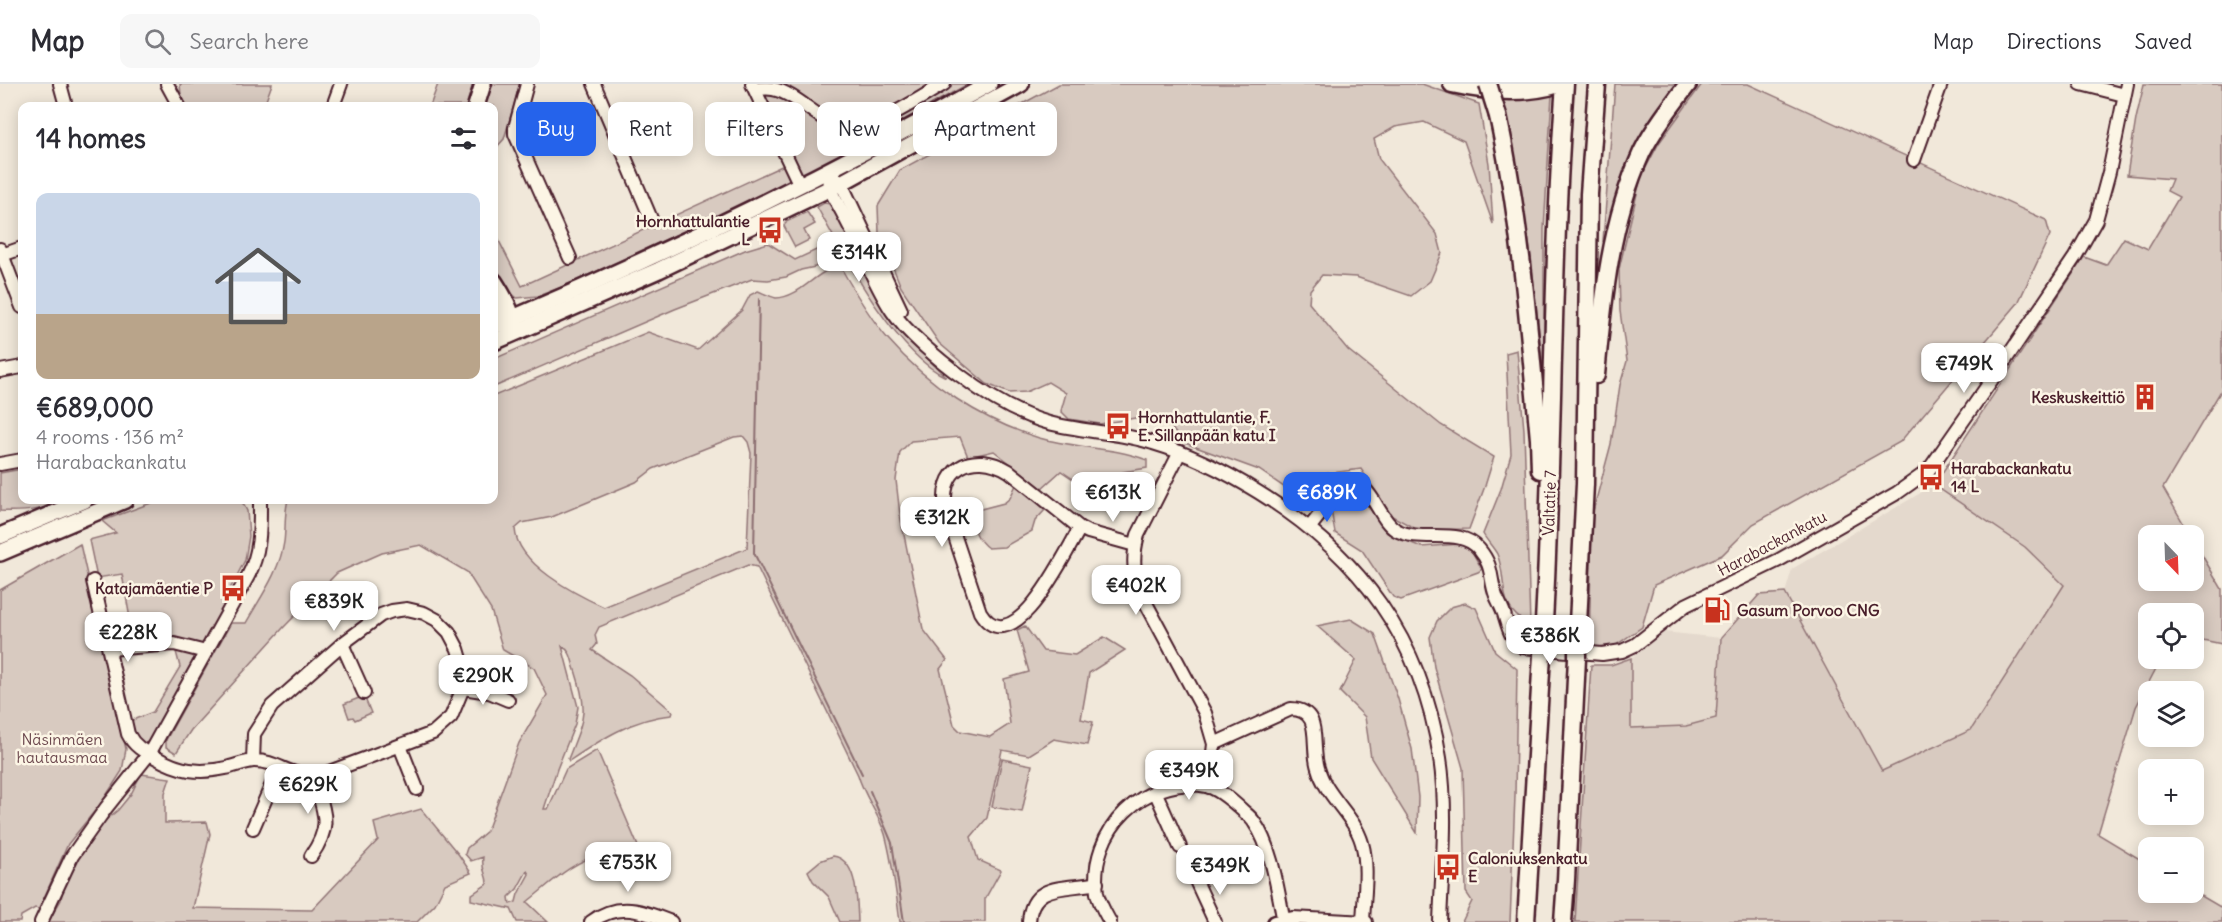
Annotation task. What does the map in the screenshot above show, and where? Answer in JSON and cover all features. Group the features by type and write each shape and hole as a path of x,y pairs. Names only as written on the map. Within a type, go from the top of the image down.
{"highway":[{"path":"1452,84 1482,90 1511,92 1559,84"},
{"path":"1488,84 1498,116 1511,182 1520,248 1539,440 1547,569"},
{"name":"Valtatie 7","path":"1526,922 1547,569 1557,224 1565,84"},
{"path":"1585,484 1603,302 1615,233 1626,191 1643,150 1689,84"},
{"path":"1563,922 1585,484 1589,194 1597,89"}],"main road":[{"path":"477,102 483,84"},
{"path":"506,325 828,172 989,84"},
{"path":"506,325 658,270 835,186 1021,84"},
{"path":"498,287 502,293 506,325"},
{"path":"498,308 506,325"},
{"path":"0,536 76,504"},
{"path":"0,554 116,504"}],"street":[{"path":"60,84 65,102"},
{"path":"167,84 177,102"},
{"path":"335,102 342,84"},
{"path":"527,84 515,134 570,258"},
{"path":"594,84 652,221"},
{"path":"753,87 783,93 836,125 850,128 872,124 944,84"},
{"path":"1914,160 1941,84"},
{"path":"2081,84 2125,90"},
{"path":"753,87 797,179"},
{"name":"Harabackankatu","path":"1310,528 1344,484 1356,483 1363,487 1388,524 1397,530 1417,536 1460,537 1477,545 1490,566 1496,595 1502,606 1508,629 1515,642 1523,648 1602,654 1622,651 1635,645 1686,605 1797,550 1896,493 1928,471 2075,257 2096,220 2109,172 2125,90"},
{"path":"828,172 875,282 891,310 904,327 960,376 993,399 1030,416 1049,423 1153,442 1180,452 1240,481 1310,528 1352,566 1384,608 1411,659 1426,695 1440,759 1443,793 1444,835 1440,922"},
{"path":"18,249 1,252 18,297"},
{"path":"0,371 18,368"},
{"path":"1180,452 1135,545 1135,575 1140,592 1205,713 1214,744 1209,787"},
{"path":"0,464 18,461"},
{"path":"1080,528 1034,603 1017,620 996,627 989,624 980,612 946,513 944,501 946,485 950,477 963,466 979,461 997,464 1080,528 1135,545"},
{"path":"253,504 260,517"},
{"path":"41,922 72,856 149,754 256,562 260,504"},
{"path":"93,581 128,734 133,744 178,769 198,772 214,771 253,761 264,762 304,776 313,776 433,733 444,726 459,704 464,688 463,666 458,649 449,632 437,620 423,613 407,609 381,615 342,644 272,706 254,734 253,761"},
{"path":"109,649 174,644 206,652"},
{"path":"342,644 364,693"},
{"path":"464,688 489,692 508,700"},
{"path":"1110,922 1101,905 1097,883 1100,852 1108,831 1133,804 1155,791 1187,786 1209,787 1231,799 1254,821 1266,845 1280,921 1293,918 1364,922 1366,873 1363,845 1359,834 1323,784 1314,755 1314,726 1308,713 1291,709 1214,744"},
{"path":"400,746 417,789"},
{"path":"254,828 279,768"},
{"path":"311,856 326,825 313,776"},
{"path":"1155,791 1180,848"},
{"path":"1029,922 1034,901 1042,893 1097,883"},
{"path":"1197,883 1215,922"},
{"path":"591,922 613,911 626,908 639,910 671,922"}],"shaded area":[{"path":"1934,485 2025,547 2064,585 1971,730 1882,772 1785,593 1792,569"},
{"path":"1664,632 1721,638 1716,718 1686,726 1631,728 1631,658"}],"green space":[{"path":"180,84 272,84 265,102 185,102 181,95"},
{"path":"438,84 473,84 467,102 431,102"},
{"path":"490,84 520,84 504,139 498,146 498,102 484,102"},
{"path":"760,84 968,84 936,102 913,102 913,115 901,122 901,102 817,102 817,156 839,156 802,175 793,156 805,156 805,102 768,102"},
{"path":"1059,84 1422,84 1479,104 1489,164 1493,224 1464,141 1424,122 1395,127 1374,139 1379,159 1437,234 1442,253 1430,281 1411,296 1356,277 1322,275 1310,290 1309,303 1348,350 1441,425 1494,457 1469,529 1418,530 1392,516 1361,469 1324,474 1300,498 1259,470 1182,442 1171,427 1141,417 1100,424 1069,419 1061,411 1066,393 1048,382 1026,392 1009,393 987,384 939,343 901,287 879,233 878,206 900,170 926,156 1057,156 1057,102 1026,102"},
{"path":"1615,84 1680,84 1607,240 1603,241"},
{"path":"1702,84 1748,84 2046,220 2050,235 2018,303 1900,442 1753,524 1722,555 1654,585 1642,627 1616,645 1589,649 1592,515 1611,444 1620,385 1627,361 1620,311 1619,269 1641,177 1659,143"},
{"path":"2144,84 2222,84 2222,389 2163,488 2184,525 2138,525 2138,591 2204,591 2204,559 2222,589 2222,644 2204,640 2204,603 2138,603 2138,669 2156,669 2150,681 2138,681 2138,703 2098,834 2138,858 2138,903 2204,903 2204,897 2222,908 2222,922 1575,922 1591,665 1611,665 1631,658 1631,728 1686,726 1716,718 1721,638 1759,595 1785,593 1882,771 1971,730 2064,585 2025,547 1934,485 2084,257 2106,265 2124,238 2148,249 2179,197 2167,191 2172,179 2127,175"},
{"path":"1552,95 1544,229 1544,380 1531,256 1519,178 1501,98"},
{"path":"784,165 792,181 567,285 538,296 517,298 503,283 498,273 498,239 522,286"},
{"path":"824,203 831,204 836,209 907,338 946,377 927,365 908,348 872,301 817,207"},
{"path":"807,212 815,224 804,230 809,240 795,247 784,226 786,222"},
{"path":"768,243 795,260 825,246 829,252 828,260 815,267 786,277 768,280 752,279 675,309 498,385 498,357 745,250"},
{"path":"840,266 874,322 888,339 938,386 976,411 1039,438 1121,452 1147,460 1147,468 1123,472 1116,487 1088,489 1061,471 1042,488 994,451 968,457 960,437 911,441 900,452 896,480 900,515 923,629 947,660 940,669 954,725 960,731 990,737 1010,724 1004,679 1029,672 1017,630 1025,626 1043,651 1075,655 1104,637 1125,650 1089,673 1081,719 1093,722 1087,745 1054,739 1029,755 1002,750 987,818 971,837 978,860 1001,870 985,899 985,922 900,922 890,856 882,826 757,567 748,565 599,627 595,635 597,644 592,650 630,675 673,712 672,715 630,725 569,761 581,724 583,706 571,656 562,646 578,707 575,724 544,809 548,809 566,769 597,750 643,858 606,854 581,862 571,868 527,902 548,922 517,922 511,909 471,900 471,895 487,884 487,880 483,857 471,861 465,854 467,848 487,831 519,743 547,695 534,668 503,650 491,610 467,572 421,545 382,553 337,573 283,628 191,730 176,753 166,747 166,740 231,623 246,623 274,574 282,553 287,504 498,504 498,394 648,332 698,350 742,310 750,295 758,291 776,298 785,297 801,289 824,272","holes":["743,436 748,442 751,453 747,548 604,607 549,576 536,566 518,542 515,529 522,523 552,517 636,482 653,469 734,437","527,871 529,874 516,902 510,904 509,897 517,889"]},
{"path":"1517,350 1524,430 1530,625 1511,610 1504,593 1497,554 1483,534 1501,489 1511,454 1506,353"},
{"path":"18,470 18,504 58,504 36,510 0,511 0,473"},
{"path":"1020,484 1045,510 1035,521 1032,531 1004,547 988,548 977,534 972,516 981,509 1004,503 1010,498 1016,485"},
{"path":"1358,492 1387,533 1421,547 1460,544 1471,550 1482,569 1401,600 1393,597 1362,550 1335,533 1331,510"},
{"path":"148,504 243,504 247,511 249,536 245,560 231,587 211,637 150,741 143,744 128,734 125,723 153,712 180,667 174,644 135,646 122,574 97,578 89,540 116,533 102,521"},
{"name":"Näsinmäen hautausmaa","path":"80,544 126,749 122,771 102,802 68,844 39,909 35,908 21,916 20,922 0,922 0,590"},
{"path":"1465,603 1476,608 1495,651 1517,669 1510,922 1462,922 1472,901 1466,892 1463,768 1434,667 1430,637 1437,621 1451,607"},
{"path":"1351,619 1375,634 1398,699 1412,749 1418,797 1417,833 1371,758 1365,717 1340,692 1356,660 1317,626"},
{"path":"364,696 371,713 355,720 353,717 349,718 344,704"},
{"path":"1002,759 1032,765 1022,812 992,807"},
{"path":"141,774 170,778 165,793 165,823 207,822 210,834 193,908 312,910 378,840 374,823 421,809 471,873 445,884 435,904 417,922 48,922 61,900 63,886 78,857 101,824 118,810 131,794"},
{"path":"833,856 841,859 852,873 858,922 840,922 829,897 813,881 808,871 820,861"}],"waterway":[{"path":"759,299 754,553 862,774"},
{"path":"870,791 892,843 904,922"}],"place":[{"name":"Hornhattulantie L","path":"770,230"},
{"name":"Keskuskeittiö","path":"2145,397"},
{"name":"Hornhattulantie, F. E. Sillanpään katu I","path":"1118,426"},
{"name":"Harabackankatu 14 L","path":"1931,477"},
{"name":"Katajamäentie P","path":"233,588"},
{"name":"Gasum Porvoo CNG","path":"1717,610"},
{"name":"Caloniuksenkatu E","path":"1448,867"}]}
